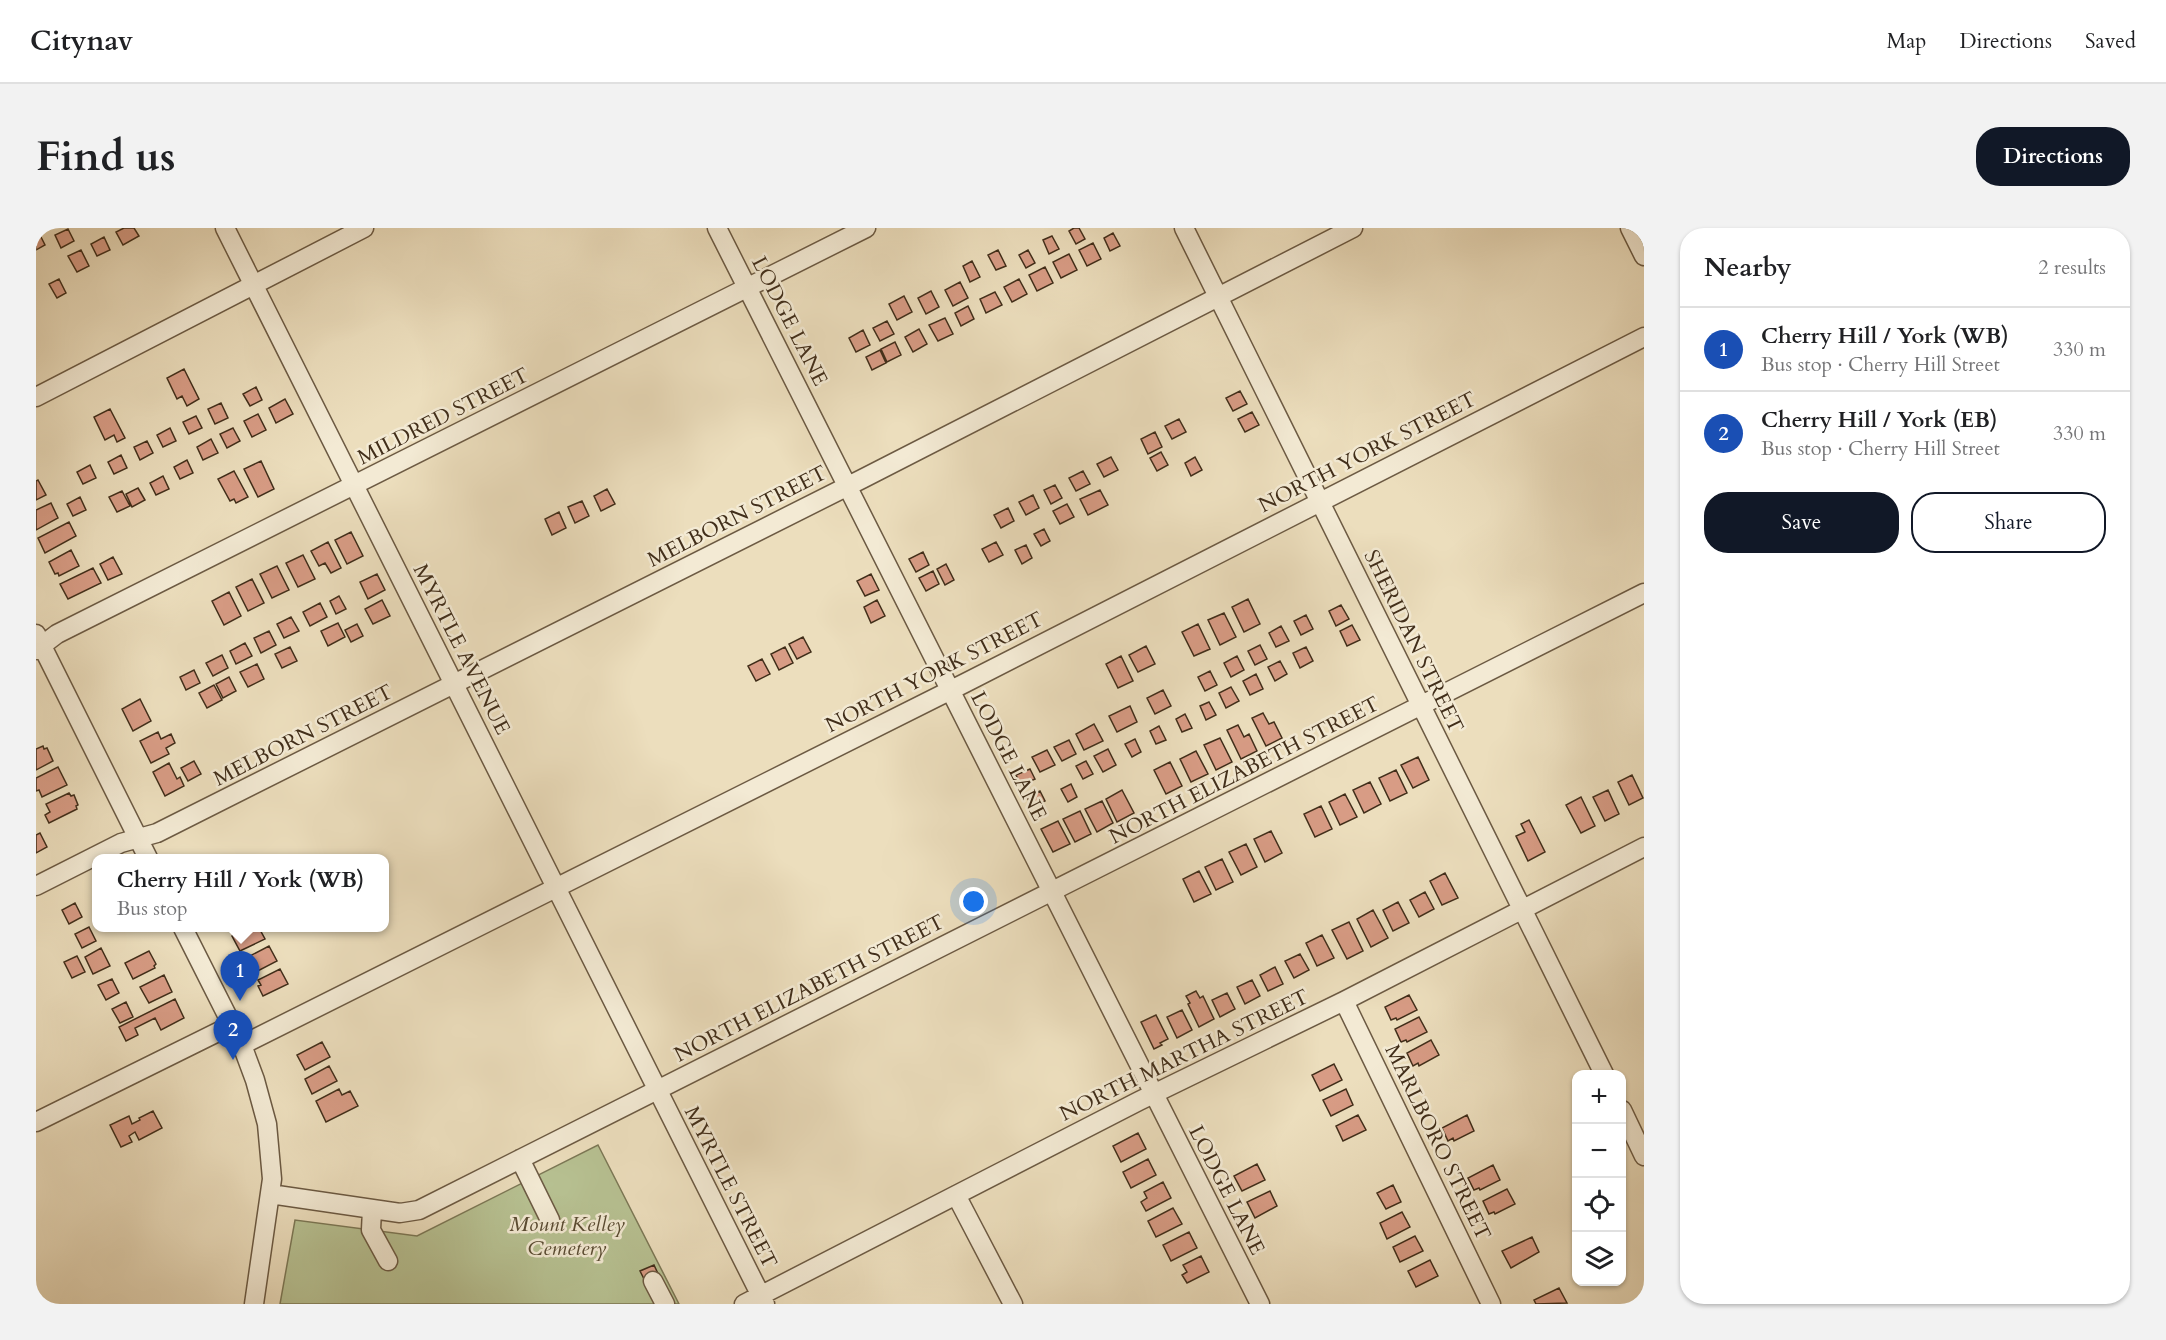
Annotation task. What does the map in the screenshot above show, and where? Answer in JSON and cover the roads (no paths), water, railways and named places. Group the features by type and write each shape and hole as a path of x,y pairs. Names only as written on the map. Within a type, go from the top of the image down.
{"street":[{"name":"MYRTLE AVENUE","path":"225,228 657,1090"},
{"path":"36,397 364,228"},
{"name":"LODGE LANE","path":"717,228 1260,1304"},
{"name":"MILDRED STREET","path":"38,643 866,228"},
{"name":"SHERIDAN STREET","path":"1184,228 1602,1070"},
{"name":"MELBORN STREET","path":"99,854 121,843 157,833 1353,228"},
{"path":"1630,228 1644,256"},
{"name":"NORTH YORK STREET","path":"242,1045 555,886 950,690 1644,337"},
{"name":"NORTH ELIZABETH STREET","path":"270,1194 400,1213 412,1212 520,1160 1644,593"},
{"path":"38,643 146,854"},
{"name":"NORTH MARTHA STREET","path":"744,1304 763,1300 957,1195 1153,1094 1344,1001 1644,847"},
{"name":"MELBORN STREET","path":"36,886 92,858"},
{"path":"186,932 242,1045 255,1080 267,1124 272,1168 254,1304"},
{"name":"MARLBORO STREET","path":"1344,1001 1491,1304"},
{"path":"36,1122 232,1025"},
{"name":"MYRTLE STREET","path":"657,1090 763,1300"},
{"path":"1626,1118 1644,1156"},
{"path":"520,1160 550,1220"},
{"path":"957,1195 1012,1304"},
{"path":"372,1209 370,1230 388,1261"},
{"path":"653,1281 665,1304"}],"place":[{"name":"Cherry Hill / York (WB)","path":"240,1001"},
{"name":"Cherry Hill / York (EB)","path":"233,1060"}],"park label":[{"name":"Mount Kelley Cemetery","path":"567,1236"}]}
